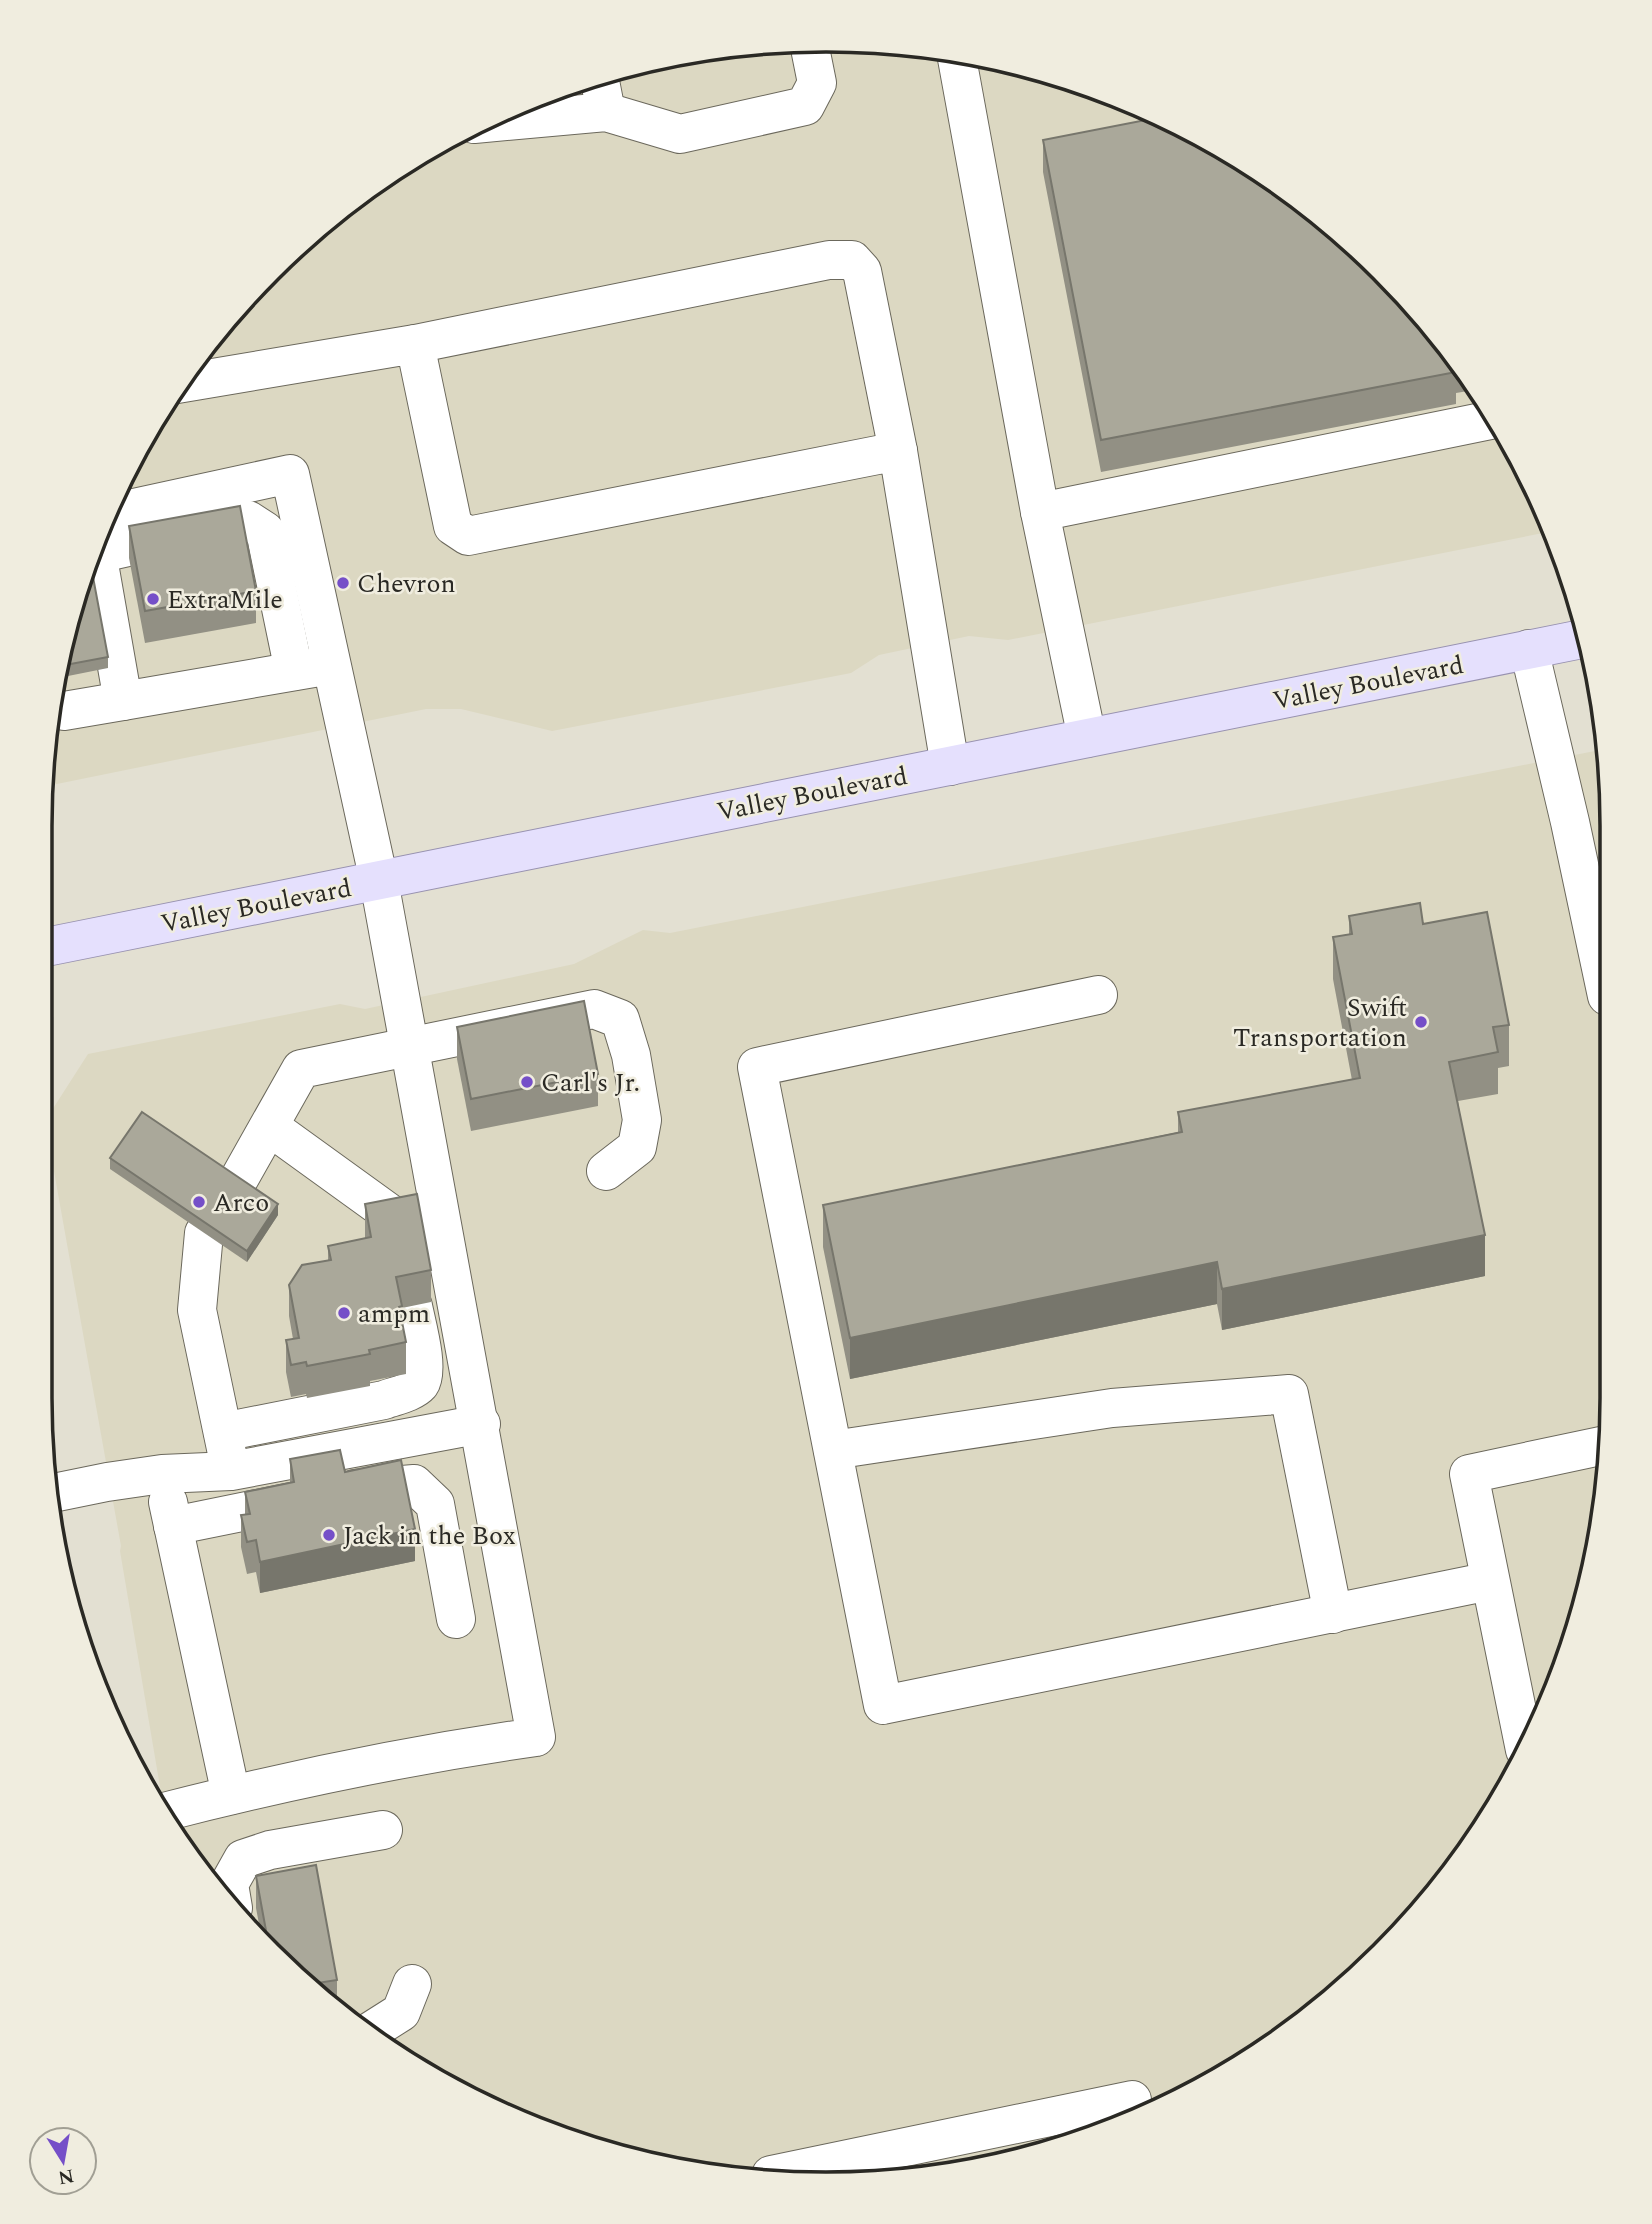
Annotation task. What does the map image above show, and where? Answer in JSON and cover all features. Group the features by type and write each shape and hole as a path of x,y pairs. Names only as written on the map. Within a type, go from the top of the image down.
{"main road":[{"name":"Valley Boulevard","path":"52,946 1576,640"}],"lane":[{"path":"531,111 602,94 680,134 806,106 817,83 811,53"},
{"path":"958,64 1040,512 1087,738"},
{"path":"193,381 415,344 829,260 852,260 862,271 898,451 950,766"},
{"path":"415,344 453,526 468,536 898,451"},
{"path":"1040,512 1484,420"},
{"path":"120,511 290,474 379,881 481,1424 536,1737 420,1757 231,1795 172,1810"},
{"path":"105,545 248,520 265,530 294,671"},
{"path":"99,563 123,701"},
{"path":"1529,649 1600,963"},
{"path":"61,710 331,665"},
{"path":"1098,995 757,1067 883,1705 1490,1581"},
{"path":"235,1186 301,1069 594,1009 620,1019 631,1055 642,1120 637,1147 606,1171"},
{"path":"270,1128 389,1213 397,1230"},
{"path":"204,1233 197,1310 231,1472"},
{"path":"223,1432 384,1400 420,1384 425,1369 413,1306"},
{"path":"833,1450 1112,1408 1289,1394 1333,1614"},
{"path":"58,1492 162,1474 231,1472 481,1424"},
{"path":"1522,1736 1469,1474 1598,1447"},
{"path":"162,1474 231,1795"},
{"path":"173,1526 355,1489 414,1484 435,1504 456,1619"},
{"path":"230,1891 229,1884 243,1859 270,1850 383,1830"},
{"path":"377,2027 401,2012 412,1984"},
{"path":"792,2171 1132,2100"}],"shaded area":[{"path":"826,52 877,54 977,67 1026,79 1122,111 1213,156 1297,212 1336,244 1408,316 1440,355 1496,439 1542,533 1008,640 969,636 879,655 851,673 552,731 461,709 426,709 54,785 67,675 79,626 111,530 156,439 212,355 244,316 316,244 355,212 439,156 530,111 577,94 675,67 725,59"},
{"path":"1596,751 1600,826 1598,1449 1585,1549 1573,1598 1541,1694 1496,1785 1440,1869 1408,1908 1336,1980 1297,2012 1213,2068 1122,2113 1075,2130 977,2157 877,2170 826,2172 775,2170 675,2157 626,2145 530,2113 439,2068 355,2012 316,1980 244,1908 212,1869 161,1793 121,1546 52,1160 52,1110 88,1054 340,1004 365,1009 574,964 643,930 670,933"}],"building":[{"path":"1143,121 1213,156 1297,212 1336,244 1408,316 1452,373 1101,440 1043,140"},
{"path":"240,506 256,591 145,611 129,526"},
{"path":"93,579 108,657 70,664"},
{"path":"1420,903 1423,924 1487,912 1509,1025 1493,1027 1498,1052 1449,1062 1485,1235 1222,1289 1217,1262 850,1338 823,1205 1182,1132 1178,1112 1360,1078 1333,937 1352,934 1349,916"},
{"path":"584,1001 598,1074 471,1099 457,1027"},
{"path":"142,1112 278,1204 247,1251 110,1158"},
{"name":"ampm","path":"417,1194 431,1270 396,1277 406,1342 369,1350 370,1354 307,1366 306,1362 291,1365 286,1340 299,1338 289,1285 302,1265 331,1260 328,1246 371,1237 365,1204"},
{"path":"340,1450 345,1472 401,1460 415,1529 260,1562 256,1540 247,1542 241,1515 250,1514 245,1492 294,1482 290,1459"},
{"path":"316,1865 337,1980 319,1983 266,1931 256,1876"}],"place":[{"name":"Chevron","path":"343,583"},
{"name":"ExtraMile","path":"153,599"},
{"name":"Swift Transportation","path":"1421,1022"},
{"name":"Carl's Jr.","path":"527,1082"},
{"name":"Arco","path":"199,1202"},
{"name":"ampm","path":"344,1313"},
{"name":"Jack in the Box","path":"329,1535"}]}
